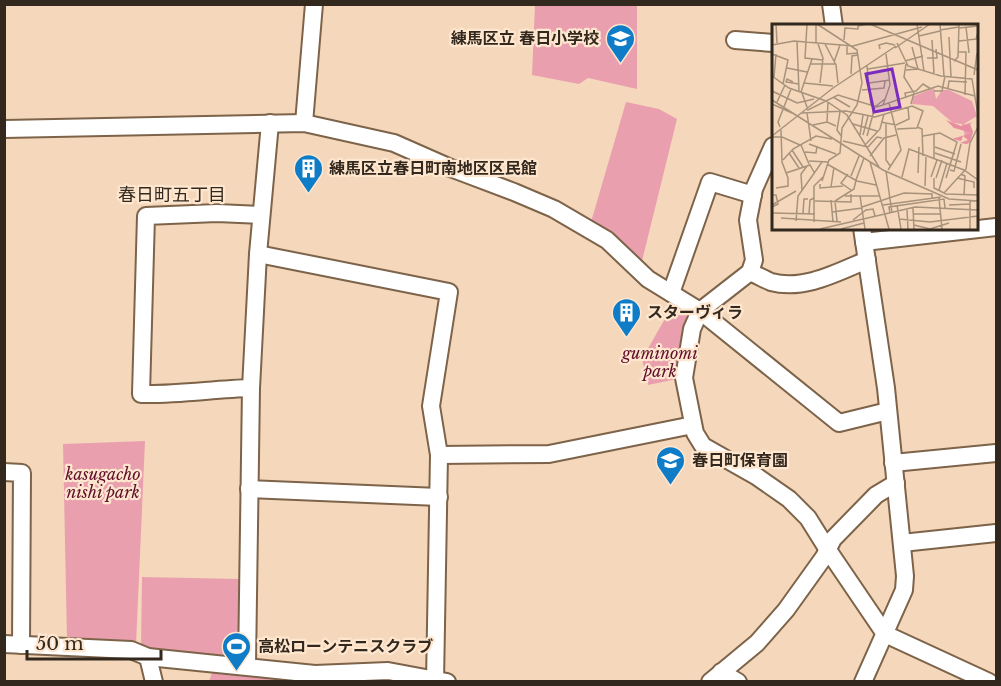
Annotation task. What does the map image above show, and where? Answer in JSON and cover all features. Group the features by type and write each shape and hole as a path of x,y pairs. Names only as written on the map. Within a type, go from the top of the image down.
{"street":[{"path":"304,123 314,4"},
{"path":"831,4 834,24"},
{"path":"735,40 772,43"},
{"path":"247,665 250,388 258,254 270,123"},
{"path":"4,129 304,123 394,143 554,209 607,240 648,279 700,311 839,423 888,411"},
{"path":"772,148 753,195 748,220 754,260 750,272 700,311 692,329 684,378 695,433 703,446 756,476 789,499 808,518 885,634 989,681"},
{"path":"671,293 710,182 753,195"},
{"path":"250,388 210,389 172,395 141,394 147,216 217,213 261,215"},
{"path":"977,228 996,227"},
{"path":"863,681 904,591 905,576 888,411 863,235 946,230"},
{"path":"4,472 22,473 22,568 13,645 131,650 148,657 247,665 315,674 388,671 439,681 439,455 431,406 449,292 258,254"},
{"path":"750,272 772,282 795,284 823,278 867,260"},
{"path":"439,455 549,454 693,425"},
{"path":"893,463 996,453"},
{"path":"715,677 757,643 786,610 828,550 833,539 850,520 876,495 896,483"},
{"path":"249,489 439,497"},
{"path":"902,543 996,532"},
{"path":"4,567 22,568"},
{"path":"148,657 154,681"},
{"path":"715,677 738,681"}],"green space":[{"path":"535,5 637,5 637,89 588,78 579,84 532,75"},
{"path":"626,102 659,109 677,119 642,261 591,222"},
{"name":"guminomi park","path":"674,303 685,309 687,317 677,360 677,379 648,385 642,359"},
{"name":"kasugacho nishi park","path":"145,441 136,645 67,641 63,444"},
{"path":"142,577 241,579 238,659 155,653 141,647"},
{"name":"高松ローンテニスクラブ","path":"214,666 337,678 349,681 209,682"}],"place":[{"name":"練馬区立 春日小学校","path":"620,64"},
{"name":"練馬区立春日町南地区区民館","path":"308,194"},
{"name":"スターヴィラ","path":"626,338"},
{"name":"春日町保育園","path":"671,486"},
{"name":"高松ローンテニスクラブ","path":"237,672"}],"district":[{"name":"春日町五丁目","path":"172,195"}]}
